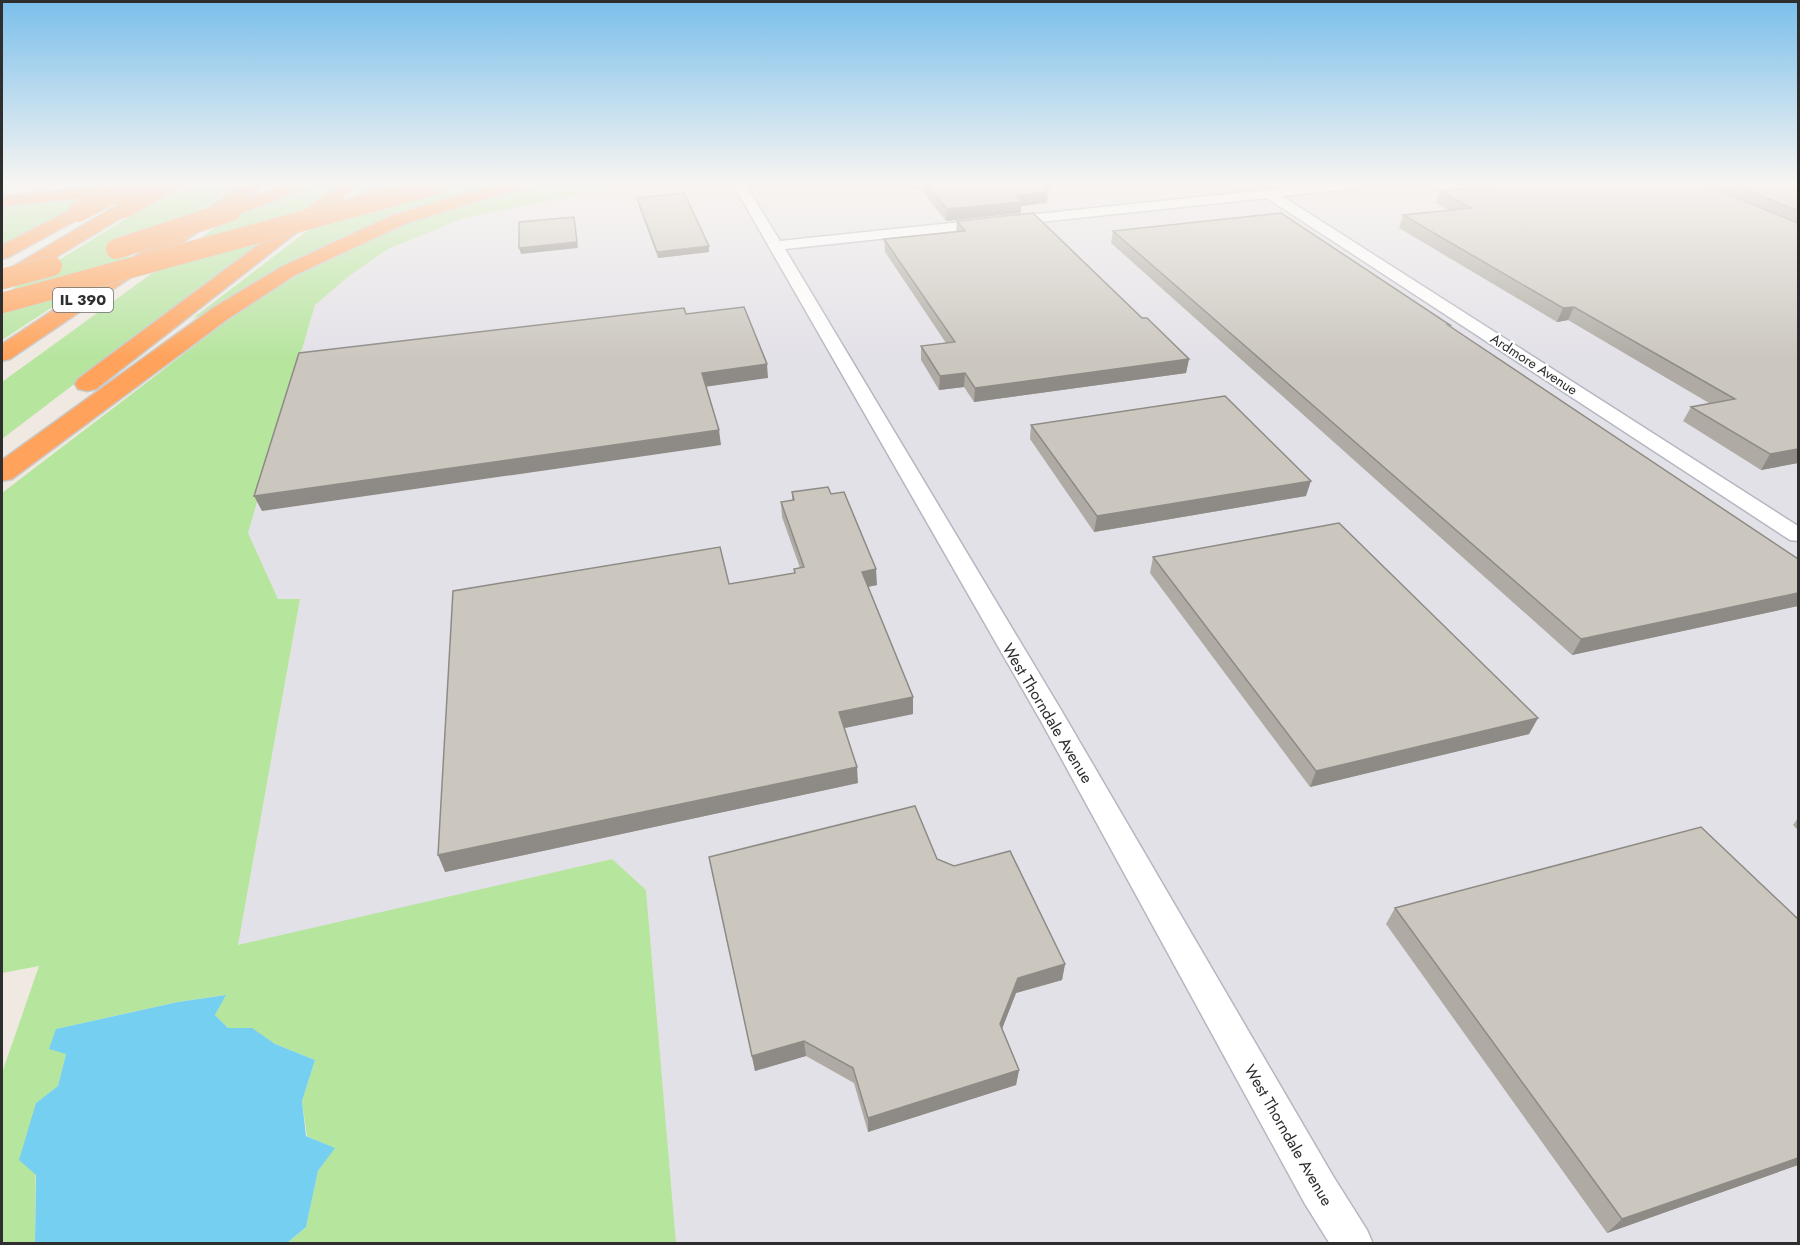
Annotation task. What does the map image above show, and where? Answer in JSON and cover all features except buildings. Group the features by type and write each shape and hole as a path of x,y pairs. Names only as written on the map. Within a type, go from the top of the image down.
{"highway":[{"path":"2,253 22,242"},
{"path":"2,273 61,242"},
{"path":"2,280 68,242"},
{"path":"93,255 137,242"},
{"name":"IL 390","path":"2,354 172,242"},
{"path":"2,303 225,242"},
{"path":"2,450 273,242"},
{"path":"2,473 221,313 288,271 350,242"},
{"path":"2,370 133,275 164,247"},
{"path":"2,280 71,261"}],"street":[{"name":"West Thorndale Avenue","path":"774,242 1060,733 1319,1190 1353,1244"},
{"path":"776,246 813,242"},
{"name":"Ardmore Avenue","path":"1344,242 1798,535"}],"shaded area":[{"path":"404,242 1798,242 1798,1243 676,1243 646,890 238,946 300,600 278,599 248,533 315,305 349,276 388,249"}],"green space":[{"path":"2,242 11,242 2,247"},
{"path":"88,242 151,242 2,340 2,295"},
{"path":"195,242 261,242 2,439 2,382"},
{"path":"293,242 336,242 287,265 192,319"},
{"path":"363,242 405,242 388,249 349,276 315,305 248,533 278,599 300,599 238,945 612,859 646,890 676,1243 287,1243 306,1227 318,1171 334,1148 307,1136 302,1101 315,1060 275,1044 248,1028 228,1028 215,1015 225,995 178,1002 56,1029 66,1054 58,1086 36,1103 35,1243 2,1243 2,1073 39,966 2,973 2,493 259,299 305,271"}],"water":[{"path":"226,995 215,1015 228,1028 252,1028 275,1044 315,1060 302,1101 306,1136 335,1148 318,1171 306,1227 287,1243 35,1243 36,1175 19,1160 36,1103 58,1086 66,1054 49,1049 56,1029 178,1002"}]}
